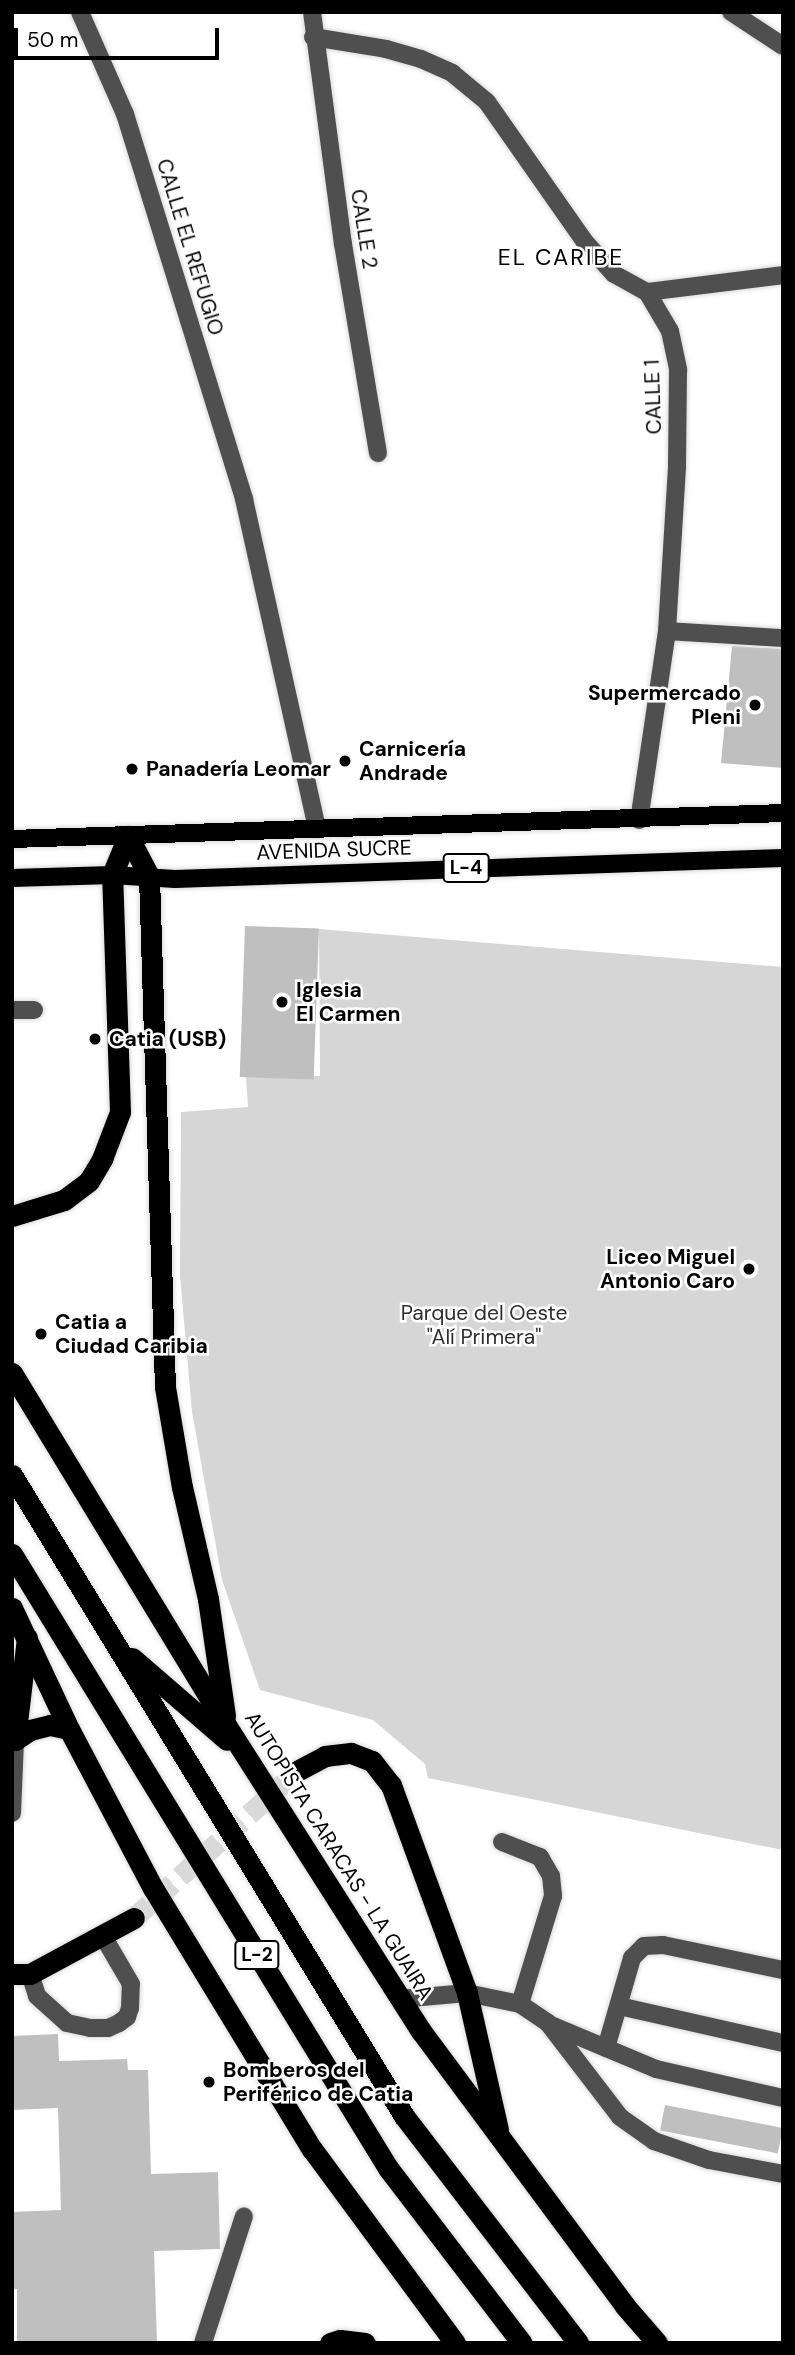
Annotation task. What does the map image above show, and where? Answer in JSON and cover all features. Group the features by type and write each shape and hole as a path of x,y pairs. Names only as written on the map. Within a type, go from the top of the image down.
{"highway":[{"path":"12,1216 64,1200 89,1181 102,1159 120,1112 112,875 128,836"},
{"path":"128,836 149,876 165,1387 170,1431 208,1598 226,1725"},
{"name":"AUTOPISTA CARACAS - LA GUAIRA","path":"12,1373 226,1725 400,1999 500,2139 625,2306 657,2343"},
{"name":"L-2","path":"12,1475 404,2116 578,2343"},
{"name":"L-2","path":"12,1554 388,2168 522,2343"},
{"name":"L-2","path":"12,1608 69,1729 153,1888 312,2149 455,2343"},
{"path":"15,1740 27,1636"},
{"name":"L-2","path":"117,1646 245,1754"},
{"path":"15,1740 30,1730 50,1725 69,1729"},
{"path":"297,1771 325,1756 351,1753 372,1761 391,1785 467,1993 500,2139"},
{"path":"21,1974 103,1937 134,1918"},
{"path":"330,2343 340,2340 365,2343"}],"main road":[{"name":"AVENIDA SUCRE","path":"12,839 639,820 783,813"},
{"name":"AVENIDA SUCRE","path":"12,878 112,875 189,878 783,858"}],"street":[{"name":"CALLE EL REFUGIO","path":"80,12 125,114 244,499 317,830"},
{"name":"CALLE 2","path":"312,12 313,37 343,244 378,453"},
{"path":"731,12 783,46"},
{"path":"313,37 386,49 421,59 452,73 487,102 502,121 585,242 614,274 647,292 783,275"},
{"name":"CALLE 1","path":"639,820 667,631 677,467 678,370 670,331 647,292"},
{"path":"667,631 783,638"},
{"path":"12,1010 34,1010"},
{"path":"12,1813 15,1740"},
{"path":"502,1842 540,1857 551,1876 553,1896 520,2004"},
{"path":"21,1974 37,1996 67,2023 90,2028 108,2028 127,2017 131,1984 103,1937"},
{"path":"606,2048 632,1958 644,1946 663,1945 783,1970"},
{"path":"400,1999 467,1993 520,2004 548,2023 656,2069 783,2098"},
{"path":"619,2006 783,2043"},
{"path":"548,2023 620,2117 654,2141 709,2160 783,2174"},
{"path":"203,2343 244,2216"}],"green space":[{"name":"Parque del Oeste \"Alí Primera\"","path":"319,929 783,967 783,1850 428,1778 425,1764 373,1720 260,1690 222,1580 192,1412 180,1276 181,1112 248,1107 246,1077 320,1076"}],"building":[{"name":"Supermercado Pleni","path":"732,646 783,649 783,768 721,763"},
{"name":"Iglesia El Carmen","path":"245,926 319,929 314,1079 240,1077"},
{"path":"58,2034 59,2061 127,2059 128,2070 148,2070 151,2174 218,2172 220,2249 154,2251 157,2343 17,2343 17,2289 12,2289 12,2212 61,2210 58,2108 12,2110 12,2036"},
{"path":"665,2105 783,2128 778,2153 660,2131"}],"tunnel":[{"path":"134,1918 297,1771"}],"place":[{"name":"Supermercado Pleni","path":"755,705"},
{"name":"Carnicería Andrade","path":"345,761"},
{"name":"Panadería Leomar","path":"132,769"},
{"name":"Iglesia El Carmen","path":"282,1002"},
{"name":"Catia (USB)","path":"95,1039"},
{"name":"Liceo Miguel Antonio Caro","path":"749,1269"},
{"name":"Catia a Ciudad Caribia","path":"41,1334"},
{"name":"Bomberos del Periférico de Catia","path":"209,2082"}],"district":[{"name":"EL CARIBE","path":"561,257"}]}
